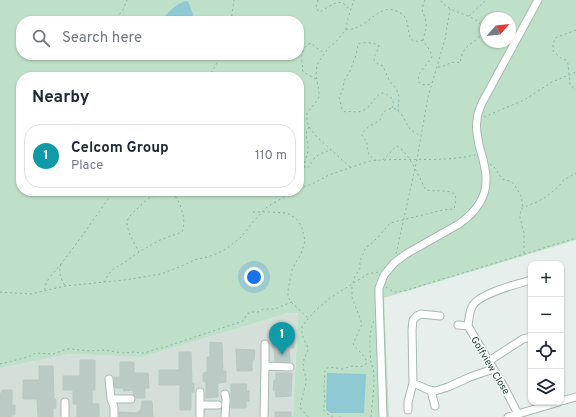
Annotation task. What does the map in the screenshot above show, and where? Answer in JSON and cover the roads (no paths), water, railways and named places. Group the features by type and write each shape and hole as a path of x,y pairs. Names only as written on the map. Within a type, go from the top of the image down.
{"street":[{"path":"383,417 379,288 383,277 394,263 406,254 467,218 474,212 482,199 486,181 476,129 476,121 482,103 538,0"},
{"path":"468,326 471,311 476,302 484,296 528,281"},
{"path":"408,410 408,402 413,383 412,330 414,320 421,314 440,316"},
{"name":"Golfview Close","path":"458,325 468,326 503,385 518,414"},
{"path":"489,361 523,339 528,338"},
{"path":"264,417 266,344"},
{"path":"265,366 290,367"},
{"path":"413,383 431,391 448,388 470,377 493,369"},
{"path":"108,379 110,399 114,407 114,417"},
{"path":"431,391 435,406"},
{"path":"200,392 200,417"},
{"path":"225,394 225,417"},
{"path":"564,401 576,397"},
{"path":"110,399 131,399"},
{"path":"65,402 65,417"},
{"path":"200,405 218,406"},
{"path":"508,417 550,405"}],"water":[{"path":"188,1 193,14 192,16 165,16 169,11 180,3"},
{"path":"327,373 366,374 364,413 331,413 326,410"}],"place":[{"name":"Celcom Group","path":"282,355"}]}
